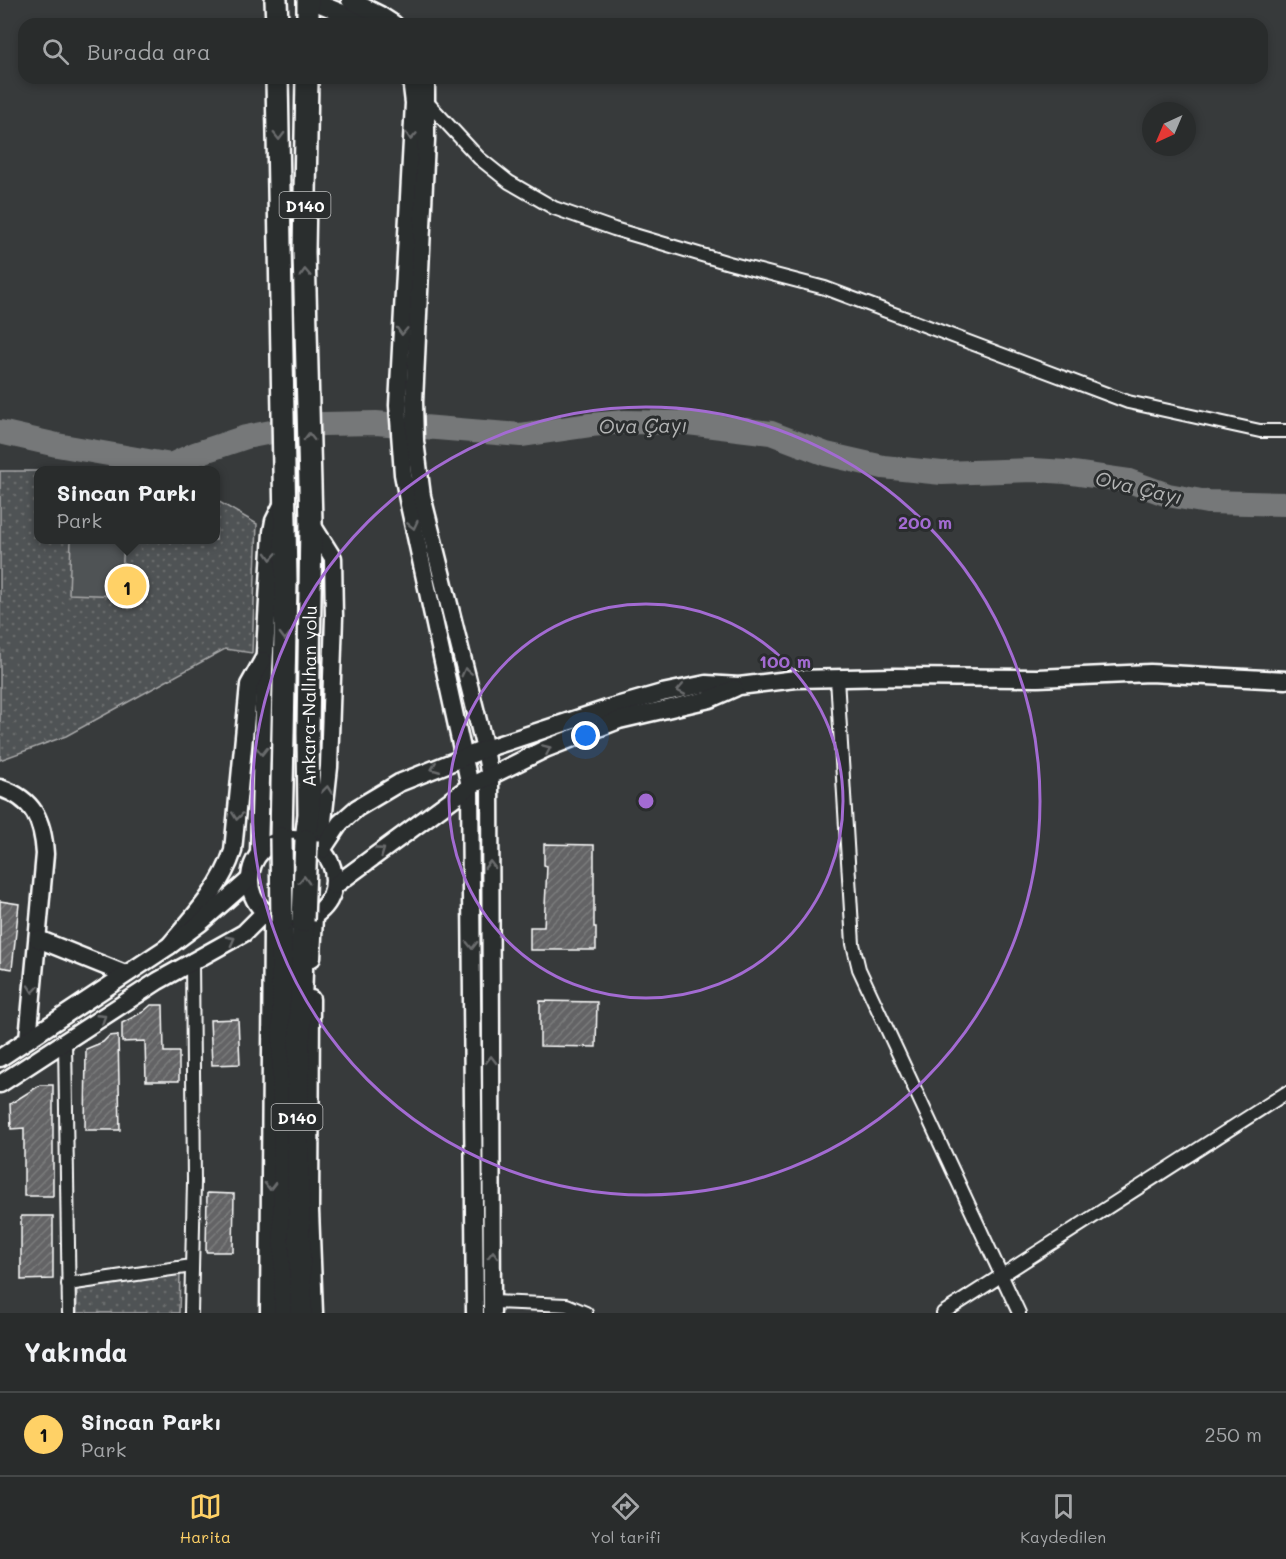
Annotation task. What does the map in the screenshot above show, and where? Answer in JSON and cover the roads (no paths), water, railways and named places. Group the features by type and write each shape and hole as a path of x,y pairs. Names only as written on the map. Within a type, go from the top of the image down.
{"highway":[{"path":"276,0 276,18"},
{"path":"308,18 309,0"},
{"name":"Ankara-Nallıhan yolu","path":"278,84 285,649 282,838 273,917 285,1313"},
{"name":"Ankara-Nallıhan yolu","path":"301,1313 297,1120 308,918 316,846 309,814 308,733 311,523 304,252 307,84"},
{"path":"281,813 289,821 297,823 309,814"}],"street":[{"path":"309,0 355,18"},
{"path":"350,0 385,18"},
{"path":"412,84 414,103 398,405 403,474 470,786 475,1313"},
{"path":"426,84 415,358 415,441 422,496 490,777 493,1307 567,1305 586,1313"},
{"path":"427,102 479,158 509,183 554,208 614,230 825,288 1128,402 1260,431 1286,431"},
{"path":"260,853 265,657 272,532 284,497"},
{"path":"311,523 333,558 334,617 329,767 316,846"},
{"path":"169,946 212,893 228,867 233,850 249,685 265,657"},
{"path":"316,846 357,808 399,783 485,749 662,693 706,684 739,686 796,679 837,678 1038,678 1150,674 1286,680"},
{"path":"837,678 853,944 859,969 1019,1313"},
{"path":"334,886 470,786 545,749 619,720 710,699 739,686"},
{"path":"0,788 10,791 27,802 37,816 43,832 45,854 28,1039"},
{"path":"293,837 307,840 316,846 327,856 333,870 334,886 329,900 308,918 300,921 291,922 273,917 254,897 250,879 254,861 271,843 293,837"},
{"path":"0,1058 169,946 200,923 250,879"},
{"path":"0,1084 192,960 273,917"},
{"path":"269,1313 273,917"},
{"path":"308,918 310,1210 314,1313"},
{"path":"38,939 125,974"},
{"path":"191,1313 194,1182 192,960"},
{"path":"65,1041 69,1313"},
{"path":"943,1313 1286,1094"},
{"path":"68,1284 192,1266"}],"waterway":[{"name":"Ova Çayı","path":"0,432 57,445 171,465 195,454 246,437 323,424 376,423 521,435 625,422 688,423 771,433 826,454 883,467 942,473 1034,470 1066,472 1129,481 1168,495 1207,502 1286,504"}],"place":[{"name":"Sincan Parkı","path":"127,586"}]}
